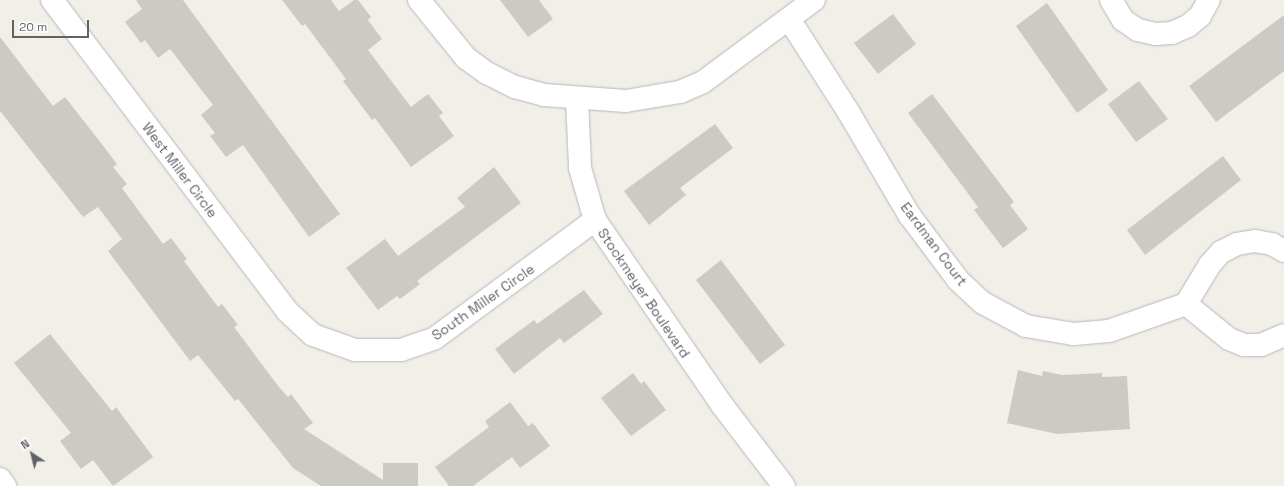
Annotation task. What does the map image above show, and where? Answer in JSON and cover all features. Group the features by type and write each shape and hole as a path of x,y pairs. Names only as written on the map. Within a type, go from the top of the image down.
{"street":[{"name":"West Miller Circle","path":"52,0 287,311 313,335"},
{"path":"419,0 449,40 466,58 487,73 515,88 544,95 626,101 680,92 724,68 746,48 814,0"},
{"path":"1111,0 1123,20 1138,30 1156,34 1172,33 1188,26 1200,16 1209,0"},
{"name":"Eardman Court","path":"789,19 849,112 910,216 958,280 983,303 1026,326 1074,334 1109,331 1186,304"},
{"name":"Stockmeyer Boulevard","path":"577,98 580,168 595,220 722,405 784,486"},
{"name":"South Miller Circle","path":"313,335 355,350 401,350 436,338 595,220"},
{"path":"1284,251 1272,244 1255,241 1237,244 1221,252 1209,266 1186,304 1229,339 1244,345 1261,345 1284,335"},
{"path":"0,479 5,486"}],"building":[{"path":"136,0 183,0 340,214 309,237 243,145 226,157 210,136 215,133 201,115 213,105 170,49 158,58 145,40 141,43 125,22 142,9"},
{"path":"282,0 331,0 339,11 354,0 358,0 371,17 368,20 382,39 368,50 411,107 428,94 443,113 439,116 454,136 411,167 375,118 372,120 343,81 346,79 305,24 302,26"},
{"path":"500,0 539,0 553,19 528,37"},
{"path":"1047,3 1108,90 1077,113 1016,26"},
{"path":"893,14 916,44 878,74 854,43"},
{"path":"1284,15 1284,71 1216,122 1189,86"},
{"path":"0,37 53,106 65,97 101,143 117,164 113,167 127,184 122,188 163,244 171,238 187,259 184,261 218,307 222,304 238,325 234,327 279,387 288,397 291,394 313,423 304,429 383,480 383,463 418,463 418,486 321,486 293,468 238,399 235,401 198,355 190,361 108,251 122,239 98,207 83,217 0,111"},
{"path":"1139,81 1168,119 1136,142 1108,104"},
{"path":"932,94 1014,202 1010,205 1028,229 1003,248 974,210 978,207 908,113"},
{"path":"715,124 733,148 680,188 686,195 649,225 624,191"},
{"path":"1223,156 1241,180 1145,255 1127,230"},
{"path":"494,167 521,203 417,281 420,284 400,299 397,296 378,310 346,268 385,239 398,256 465,207 457,198"},
{"path":"721,260 785,345 760,364 696,280"},
{"path":"584,290 603,314 564,343 560,338 514,374 495,349 534,320 537,324"},
{"path":"50,334 112,411 116,407 153,457 113,486 93,460 81,469 60,441 71,433 14,363"},
{"path":"1018,370 1042,376 1043,371 1062,375 1102,373 1102,377 1127,376 1130,429 1057,434 1007,423"},
{"path":"633,373 641,384 644,381 666,410 631,436 601,398"},
{"path":"510,402 528,426 533,423 550,446 520,468 512,457 473,486 449,486 435,467 489,427 485,421"}]}
